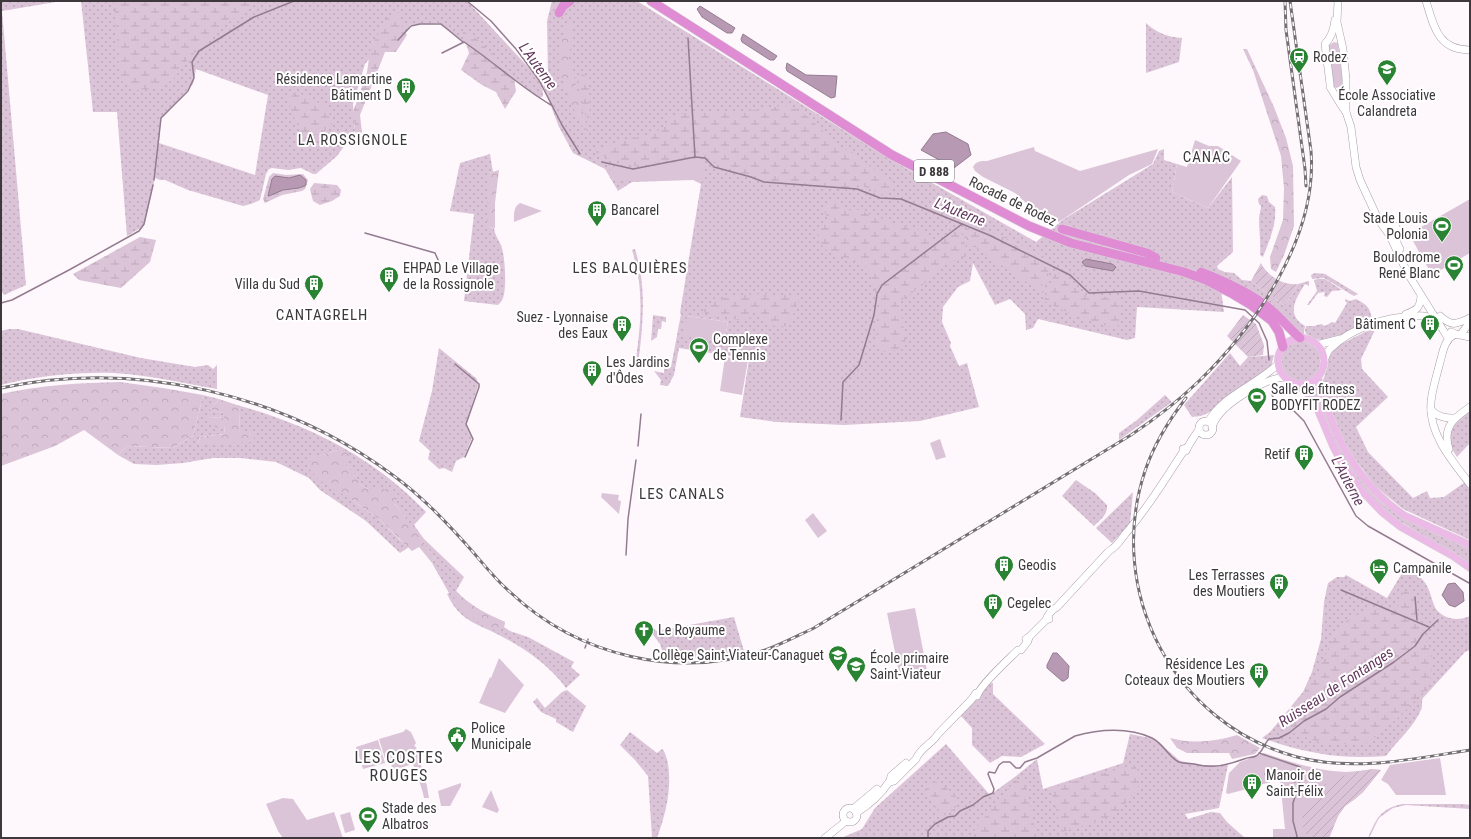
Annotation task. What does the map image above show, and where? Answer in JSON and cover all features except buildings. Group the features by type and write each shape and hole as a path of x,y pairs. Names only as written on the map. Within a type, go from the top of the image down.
{"highway":[{"path":"559,13 563,6 570,1"},
{"path":"642,1 665,14 675,16"},
{"name":"Rocade de Rodez","path":"651,1 892,155 1029,226 1071,243 1184,272 1206,280 1231,293 1251,305 1272,321 1279,332 1283,347"},
{"name":"Rocade de Rodez","path":"662,1 910,158 1049,229 1075,238 1185,266 1213,277 1232,286 1269,308 1300,338"},
{"path":"1062,229 1147,253 1156,258"}],"main road":[{"path":"1335,1 1335,18 1332,34 1330,39 1325,44 1330,87 1346,112"},
{"path":"1338,1 1337,22 1343,49 1346,79 1346,112 1351,128 1356,167 1365,193 1376,213 1378,220 1391,232 1422,290 1440,316 1446,328 1458,334 1470,337 1470,321"},
{"path":"1426,1 1436,29 1442,40 1451,47 1469,50"},
{"path":"1391,232 1408,274 1447,340 1433,391 1431,410 1432,418 1437,436 1450,458 1470,484"},
{"path":"1317,345 1342,338 1374,323 1401,316 1416,310 1420,306 1421,296"},
{"path":"1401,316 1428,316 1432,318 1447,340"},
{"path":"1440,316 1451,323 1470,321"},
{"path":"1447,340 1458,334 1470,321"},
{"path":"1324,361 1317,345 1309,340 1300,338 1289,342 1283,347 1278,357 1278,364 1284,377 1306,392 1315,402 1333,446 1341,461 1361,490 1382,512 1401,527 1454,556 1470,568"},
{"path":"1294,383 1307,383 1318,376 1330,348 1342,338"},
{"path":"1201,432 1210,433 1211,415 1236,394 1264,377 1278,364"},
{"path":"1318,376 1320,394 1347,455 1370,486 1405,516 1470,545"},
{"path":"1210,424 1233,402 1267,381 1284,377"},
{"path":"1470,407 1454,418 1449,427 1446,441 1450,453 1470,481"},
{"path":"1431,410 1435,414 1444,418 1454,418"},
{"path":"1201,432 1199,426 1202,422 1210,424"},
{"path":"854,811 864,808 886,787 891,776 915,756 917,756 929,744 931,738 938,734 972,699 978,695 978,693 1003,665 1018,650 1021,650 1028,641 1029,637 1046,620 1050,618 1056,611 1057,607 1140,516 1185,450 1201,432"},
{"path":"826,838 845,819 845,810 849,808 854,811 856,817 853,821 845,819"}],"green space":[{"path":"1,1 62,1 2,11 26,285 4,295 1,291"},
{"path":"81,1 467,1 541,81 548,78 547,21 552,1 637,1 885,156 1036,242 1064,219 1153,164 1159,151 1164,149 1164,160 1177,164 1172,192 1208,208 1232,177 1233,252 1217,266 1218,269 1225,272 1234,273 1242,280 1251,281 1285,306 1298,284 1309,281 1309,286 1305,284 1298,295 1294,306 1295,316 1305,326 1305,336 1241,285 1219,275 1224,312 1137,307 1135,338 1127,340 1038,319 1033,328 1026,330 1025,314 1010,299 995,305 973,263 970,281 958,287 943,307 942,322 959,366 967,363 979,407 920,421 844,425 777,422 740,417 749,359 704,352 705,342 694,340 692,350 679,348 674,375 668,386 660,385 661,380 654,371 664,373 664,368 671,367 681,314 701,184 693,180 632,182 618,191 605,169 573,153 559,127 542,83 543,96 540,98 438,23 410,25 403,37 381,45 365,64 353,104 355,131 337,156 316,174 301,168 288,170 269,169 266,174 260,200 243,206 188,190 165,180 155,178 144,226 127,236 117,112 93,112","holes":["196,69 268,95 255,175 159,143 161,119 193,84","687,316 728,322 724,343"]},
{"path":"114,1 260,1 213,33 186,62 173,80 151,89 135,90 120,80"},
{"path":"399,12 403,29 407,35 396,52 385,52 360,115 362,132 356,138 353,112 367,72 370,51 385,19"},
{"path":"574,12 569,59 588,130 586,134 565,88 559,63 561,40"},
{"path":"1146,23 1163,34 1182,38 1179,62 1146,73"},
{"path":"462,31 477,39 501,62 514,78 516,91 505,109 496,92 482,85 461,70 469,53"},
{"path":"1334,42 1338,43 1342,77 1344,79 1343,85 1337,88 1332,84 1333,81 1328,46"},
{"path":"1243,49 1247,49 1274,107 1286,138 1293,166 1294,226 1284,255 1276,272 1271,269 1270,257 1283,220 1284,188 1281,156 1253,70"},
{"path":"582,74 587,76 588,82 591,120 588,121 577,81"},
{"path":"296,92 325,107 329,112 332,125 323,132 305,137 299,128 288,99"},
{"path":"789,105 807,116 840,147 854,153 876,171 893,181 888,196 863,186 852,185 849,190 758,180 700,157 691,157 636,166 597,155 595,147 607,147 617,141 650,135 664,127 670,117 687,112 746,111"},
{"path":"1195,140 1209,146 1218,146 1241,161 1208,208 1172,192 1177,164 1187,167"},
{"path":"1034,147 1035,151 1080,171 1158,149 1152,164 1129,175 1059,222 1033,209 1015,193 983,177 975,171 973,167 979,162"},
{"path":"490,154 493,172 489,173 489,227 494,228 501,245 504,256 505,271 504,293 502,300 498,305 464,301 474,214 450,211 460,163"},
{"path":"694,159 704,162 702,182 691,179 614,179 608,167 632,170"},
{"path":"499,170 495,203 495,228 489,227 487,219 489,173"},
{"path":"273,173 286,175 303,174 308,180 305,189 282,195 265,203 263,199 269,177"},
{"path":"314,183 337,185 341,190 340,196 332,201 320,205 313,201 310,189"},
{"path":"1262,195 1267,196 1269,202 1275,207 1275,220 1263,257 1260,255 1259,219 1261,206 1258,199"},
{"name":"Stade Louis Polonia","path":"1470,199 1470,253 1432,275 1409,234"},
{"path":"832,200 849,210 859,210 896,224 917,229 938,242 959,227 969,255 947,264 936,272 923,285 902,300 899,305 906,338 903,349 883,352 876,342 877,300 871,274 863,263 837,255 824,249 817,233 820,227 829,220 822,208"},
{"path":"520,203 542,211 514,222 515,209"},
{"path":"967,220 974,221 1005,244 1024,249 1051,264 1041,288 1032,286 971,243 966,235 965,226"},
{"path":"965,221 1015,242 1053,261 1043,293 967,242 961,231"},
{"path":"140,237 156,240 150,262 121,288 79,280 73,274"},
{"path":"635,249 643,292 638,365 635,362 639,331 640,296 638,273 632,250"},
{"path":"1261,263 1267,272 1276,279 1282,282 1298,284 1285,306 1251,281"},
{"path":"1055,271 1087,296 1119,297 1120,313 1118,328 1089,321 1044,301"},
{"path":"1315,273 1325,274 1358,294 1354,296 1324,278 1312,279 1311,275"},
{"path":"1325,279 1342,290 1332,291 1327,297 1324,296 1325,292 1318,293 1309,305 1307,305 1317,291 1314,280"},
{"path":"754,294 801,296 789,325 778,328 767,322 758,313 754,312 748,320 738,320 724,316 712,317 703,311 707,306 719,299"},
{"path":"1345,299 1350,301 1356,299 1365,304 1369,308 1372,318 1340,336 1326,340 1317,339 1306,334 1306,326 1321,324 1325,326 1332,322 1335,323 1347,303"},
{"path":"653,315 666,317 666,322 662,321 661,329 658,329 657,337 651,341"},
{"path":"1243,315 1256,324 1264,345 1263,355 1248,357 1227,336"},
{"path":"687,316 728,322 724,343 683,336"},
{"path":"1375,327 1375,330 1361,359 1362,369 1388,397 1356,427 1368,452 1413,498 1427,491 1430,498 1444,497 1465,482 1470,490 1470,540 1403,509 1375,486 1352,455 1342,437 1322,383 1329,357 1335,348 1341,344"},
{"path":"18,329 141,358 195,367 208,365 213,369 217,365 217,389 152,377 114,373 57,375 1,385 1,331"},
{"path":"1301,341 1315,347 1321,361 1315,375 1301,381 1287,375 1281,361 1287,347"},
{"path":"439,348 477,379 478,386 466,424 472,438 464,457 456,461 452,472 444,468 439,469 428,459 430,451 419,441 432,391"},
{"path":"1230,353 1240,366 1248,357 1274,355 1271,367 1208,413 1201,416 1192,417 1184,405"},
{"path":"725,357 748,360 742,395 720,391"},
{"path":"120,382 203,395 193,436 172,448 127,446 118,455 84,430 55,446 1,466 1,394 30,388"},
{"path":"1316,387 1347,458 1369,490 1382,503 1400,516 1470,548 1470,564 1396,519 1375,501 1351,473 1331,438 1308,391"},
{"path":"203,395 219,399 210,410 224,413 224,418 209,417 225,426 224,434 200,437 198,443 239,431 240,411 237,405 290,422 315,433 339,445 385,475 406,492 426,512 414,525 424,539 464,577 456,591 485,613 505,622 504,627 510,631 528,637 574,662 571,667 580,675 566,688 552,672 527,651 468,620 457,610 447,594 449,593 432,563 435,558 386,491 370,490 360,484 354,474 346,466 341,449 320,456 352,500 381,521 409,547 400,553 366,521 320,490 309,478 276,462 241,458 213,458 183,463 157,465 134,464 118,455 127,446 172,448 193,436"},
{"path":"1165,395 1172,402 1119,440 1119,433 1137,420"},
{"path":"219,399 237,405 240,411 239,431 251,431 255,436 252,442 198,444 200,437 224,434 225,426 216,428 208,417 224,418 224,413 210,410"},
{"path":"1470,412 1470,443 1457,457 1450,443 1451,432 1458,422"},
{"path":"940,439 946,457 936,460 930,443"},
{"path":"341,449 351,456 346,466 355,474 360,484 370,490 379,485 386,491 390,487 398,494 395,504 435,558 432,563 419,547 412,551 381,521 352,500 319,480 307,466 313,455 320,456"},
{"path":"1076,480 1095,493 1107,505 1105,514 1094,526 1062,496"},
{"path":"1133,492 1130,524 1112,543 1096,528"},
{"path":"602,493 619,495 618,500 621,501 619,514 601,497"},
{"path":"813,513 827,531 818,538 805,520"},
{"path":"1407,565 1425,583 1436,609 1440,613 1456,619 1470,616 1470,650 1465,652 1423,698 1422,707 1418,717 1405,734 1386,756 1370,757 1323,754 1292,748 1262,738 1270,732 1303,692 1312,672 1321,639 1324,602 1328,583 1337,577 1344,577 1346,575 1387,598"},
{"path":"456,591 485,613 505,622 504,627 499,631 484,627 453,602"},
{"path":"1405,591 1411,591 1422,623 1423,635 1432,653 1433,663 1429,686 1400,716 1377,736 1362,745 1322,743 1290,732 1287,718 1316,674 1332,641 1344,623 1362,611 1370,609 1391,610 1395,608 1399,605 1400,597"},
{"path":"915,608 927,671 900,677 887,613"},
{"path":"734,617 744,651 704,657 665,659 660,644 648,628 651,625 656,631"},
{"path":"499,658 524,685 505,713 479,703"},
{"path":"991,683 993,683 993,694 1045,744 1021,757 1002,756 990,763 972,745 972,728 960,715"},
{"path":"567,690 586,706 573,732 556,722 556,719 541,712 533,702 537,698 545,708 562,692"},
{"path":"406,729 411,732 416,743 414,746 416,747 429,798 424,798 413,764 393,770 390,761 386,762 379,739 403,732"},
{"path":"630,732 657,753 662,749 667,759 669,769 668,799 657,838 652,838 648,776 620,745"},
{"path":"1130,734 1155,739 1180,761 1204,765 1228,765 1219,808 1185,814 1188,819 1211,812 1220,813 1227,822 1245,838 841,838 862,829 875,808 946,744 990,795 1037,759 1043,789 1123,763"},
{"path":"1237,735 1260,748 1255,754 1232,759 1229,753 1187,753 1177,748 1170,738 1195,742"},
{"path":"378,740 385,763 363,769 356,747"},
{"path":"1264,753 1294,763 1325,770 1346,772 1381,770 1363,792 1345,806 1338,816 1329,838 1273,838 1273,829 1285,829 1280,780 1228,794 1226,793 1229,773 1240,762"},
{"path":"1440,758 1446,795 1396,795 1388,784 1381,780 1390,765"},
{"path":"1133,765 1138,770 1140,775 1139,786 1119,812 1098,821 1062,832 1050,788"},
{"path":"1372,769 1381,770 1363,792 1345,806 1338,816 1329,838 1304,838 1306,834 1303,833 1302,815 1317,790 1322,786 1346,775 1354,775 1355,772"},
{"path":"1025,779 1037,838 968,838 1016,780"},
{"path":"932,782 937,782 950,790 958,799 958,804 946,815 940,816 926,791 926,788"},
{"path":"461,783 461,786 450,806 441,806 438,791"},
{"path":"491,790 499,810 497,813 482,807"},
{"path":"283,798 293,799 307,820 334,812 343,838 283,838 278,831 266,804"},
{"path":"1402,804 1463,804 1470,805 1470,809 1406,805 1393,808 1379,818 1368,838 1376,820 1384,812 1395,806"},
{"path":"350,812 355,830 345,833 340,815"}],"shaded area":[{"path":"700,6 735,28 732,33 727,33 702,17 697,9"},
{"path":"743,34 777,56 774,60 770,60 742,42 741,39"},
{"path":"787,63 806,75 837,76 835,97 831,98 787,71"},
{"path":"946,132 968,144 971,155 954,168 921,150 933,134"},
{"path":"300,175 306,180 306,185 299,188 283,190 268,196 272,179 275,176 289,178"},
{"path":"1086,259 1112,264 1116,267 1113,271 1085,266 1082,262"},
{"path":"1455,583 1463,592 1464,601 1455,607 1449,605 1442,595 1448,584"},
{"path":"1053,653 1057,653 1069,666 1068,678 1064,681 1062,681 1047,668"}],"waterway":[{"path":"154,180 161,118 188,91 194,78 192,62 199,51 254,17 294,1"},
{"name":"L'Auterne","path":"467,1 491,21 516,49 539,80 562,125 580,154"},
{"path":"398,40 411,26 420,24 441,24 463,42"},
{"path":"688,38 695,157"},
{"path":"442,53 464,42 551,105"},
{"name":"L'Auterne","path":"602,162 633,169 695,157 705,158 714,167 764,182 857,189 880,198 901,199 989,235 1070,275 1089,293 1139,291 1245,310 1259,323 1267,341 1269,360"},
{"path":"1,303 12,300 139,231 144,224 153,185"},
{"path":"841,420 843,382 859,365 874,315 877,294 882,285 962,224"},
{"path":"365,233 435,253 439,262"},
{"path":"455,364 479,384 466,424 473,439 465,457"},
{"name":"L'Auterne","path":"1271,393 1275,401 1287,404 1304,421 1356,516 1368,526 1469,583"},
{"path":"638,446 641,414"},
{"path":"626,555 628,519 636,460"},
{"path":"1341,590 1429,627"},
{"path":"1415,597 1417,620"},
{"name":"Ruisseau de Fontanges","path":"928,838 928,831 935,824 948,817 955,816 960,811 973,805 983,797 993,793 994,789 988,774 989,772 995,773 999,765 1003,762 1010,762 1016,768 1020,768 1025,762 1037,758 1075,736 1114,730 1143,734 1156,741 1175,760 1183,763 1207,766 1220,766 1256,756 1260,753 1269,739 1279,738 1289,733 1304,721 1326,709 1340,697 1394,662 1415,646 1423,634 1438,620"},
{"path":"1259,753 1300,767 1299,785 1293,803 1293,821 1297,836 1296,838"},
{"path":"1289,773 1295,782"}],"railway":[{"path":"1285,1 1286,30 1306,186"},
{"path":"1,388 52,380 104,378 156,381 207,390 257,404 305,424 351,447 394,476 416,493 436,512 505,587 537,614 566,632 598,647 631,656 665,662 700,663 734,658 768,649 814,628 1131,435 1166,410 1198,382 1241,334 1261,307 1279,277 1294,247 1304,215 1311,183 1311,151 1290,1"},
{"path":"1186,398 1162,433 1145,471 1135,516 1134,562 1143,606 1160,647 1184,684 1215,715 1253,740 1297,757 1340,764 1362,764 1405,760 1470,750"}],"place":[{"name":"Rodez","path":"1299,74"},
{"name":"École Associative Calandreta","path":"1387,86"},
{"name":"Résidence Lamartine Bâtiment D","path":"406,104"},
{"name":"Bancarel","path":"597,227"},
{"name":"Stade Louis Polonia","path":"1442,243"},
{"name":"Boulodrome René Blanc","path":"1454,282"},
{"name":"EHPAD Le Village de la Rossignole","path":"389,293"},
{"name":"Villa du Sud","path":"314,301"},
{"name":"Bâtiment C","path":"1430,341"},
{"name":"Suez - Lyonnaise des Eaux","path":"622,342"},
{"name":"Complexe de Tennis","path":"699,364"},
{"name":"Les Jardins d'Ôdes","path":"592,387"},
{"name":"Salle de fitness BODYFIT RODEZ","path":"1257,414"},
{"name":"Retif","path":"1304,471"},
{"name":"Geodis","path":"1004,582"},
{"name":"Campanile","path":"1379,585"},
{"name":"Les Terrasses des Moutiers","path":"1279,600"},
{"name":"Cegelec","path":"993,620"},
{"name":"Le Royaume","path":"644,647"},
{"name":"Collège Saint-Viateur-Canaguet","path":"838,672"},
{"name":"École primaire Saint-Viateur","path":"856,683"},
{"name":"Résidence Les Coteaux des Moutiers","path":"1259,689"},
{"name":"Police Municipale","path":"457,753"},
{"name":"Manoir de Saint-Félix","path":"1252,800"},
{"name":"Stade des Albatros","path":"368,833"}],"district":[{"name":"LA ROSSIGNOLE","path":"353,140"},
{"name":"CANAC","path":"1207,157"},
{"name":"LES BALQUIÈRES","path":"630,268"},
{"name":"CANTAGRELH","path":"322,315"},
{"name":"LES CANALS","path":"682,494"},
{"name":"LES COSTES ROUGES","path":"399,766"}]}
